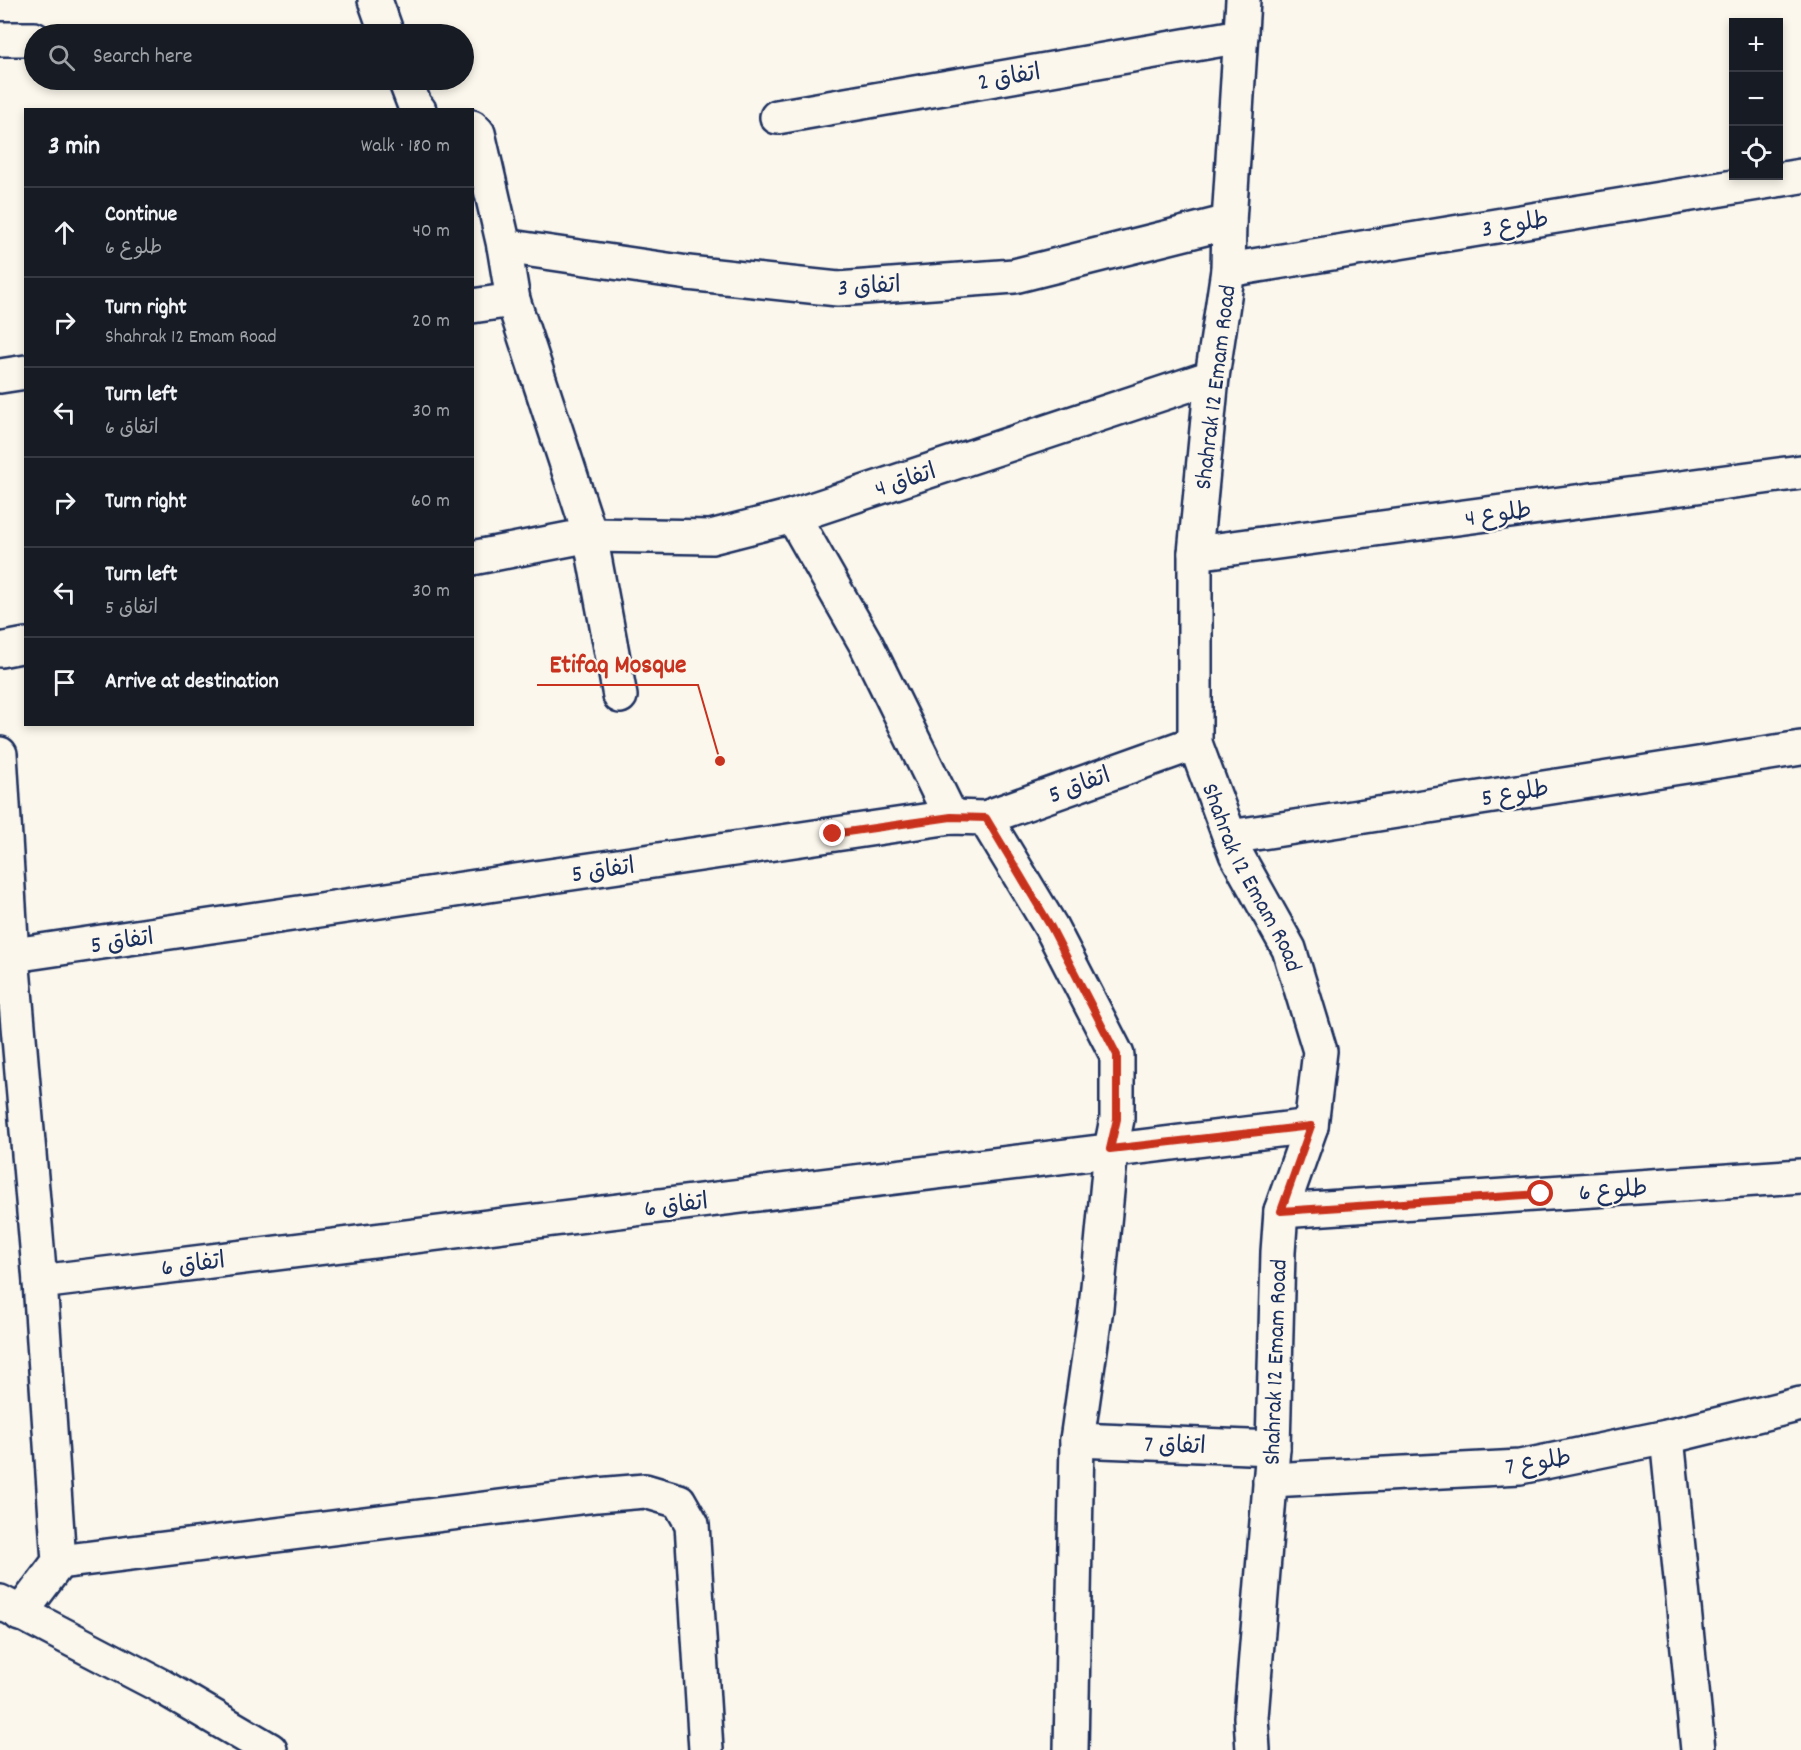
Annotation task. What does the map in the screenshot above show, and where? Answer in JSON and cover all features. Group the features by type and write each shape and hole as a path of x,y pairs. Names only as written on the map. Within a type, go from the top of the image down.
{"street":[{"path":"375,0 383,24"},
{"name":"Shahrak 12 Emam Road","path":"1243,0 1228,270 1212,377 1195,553 1195,743 1236,854 1289,950 1320,1051 1311,1126 1281,1211 1274,1448 1251,1717 1253,1750"},
{"name":"اتفاق 2","path":"777,117 1241,36"},
{"path":"0,39 24,39"},
{"path":"409,90 416,108"},
{"path":"474,129 478,133 504,246 513,300 590,535 620,696"},
{"name":"طلوع 3","path":"1228,270 1801,176"},
{"name":"اتفاق 3","path":"504,246 688,273 838,289 1014,276 1229,222"},
{"path":"474,306 513,300"},
{"path":"0,376 24,372"},
{"name":"اتفاق 4","path":"474,558 590,535 711,537 793,516 1212,377"},
{"name":"طلوع 4","path":"1195,553 1801,472"},
{"path":"793,516 866,644 951,817"},
{"path":"0,650 24,645"},
{"name":"اتفاق 5","path":"6,956 951,817 986,818 1195,743"},
{"name":"طلوع 5","path":"1230,837 1801,748"},
{"path":"0,754 6,956 40,1282 58,1562"},
{"path":"986,818 1051,927 1117,1055 1117,1119 1110,1149 1096,1308 1077,1440 1071,1750"},
{"name":"اتفاق 6","path":"40,1282 1311,1126"},
{"name":"طلوع 6","path":"1281,1211 1801,1176"},
{"name":"طلوع 7","path":"1270,1480 1520,1467 1667,1437 1801,1404"},
{"path":"1667,1437 1698,1750"},
{"name":"اتفاق 7","path":"1077,1440 1274,1448"},
{"path":"270,1750 161,1686 10,1608 58,1562 645,1491 679,1500 692,1524 706,1750"}],"place":[{"name":"Etifaq Mosque","path":"720,761"}],"route":[{"path":"833,834 951,817 986,818 1051,927 1117,1055 1117,1119 1110,1149 1311,1126 1281,1211 1541,1194"}]}
